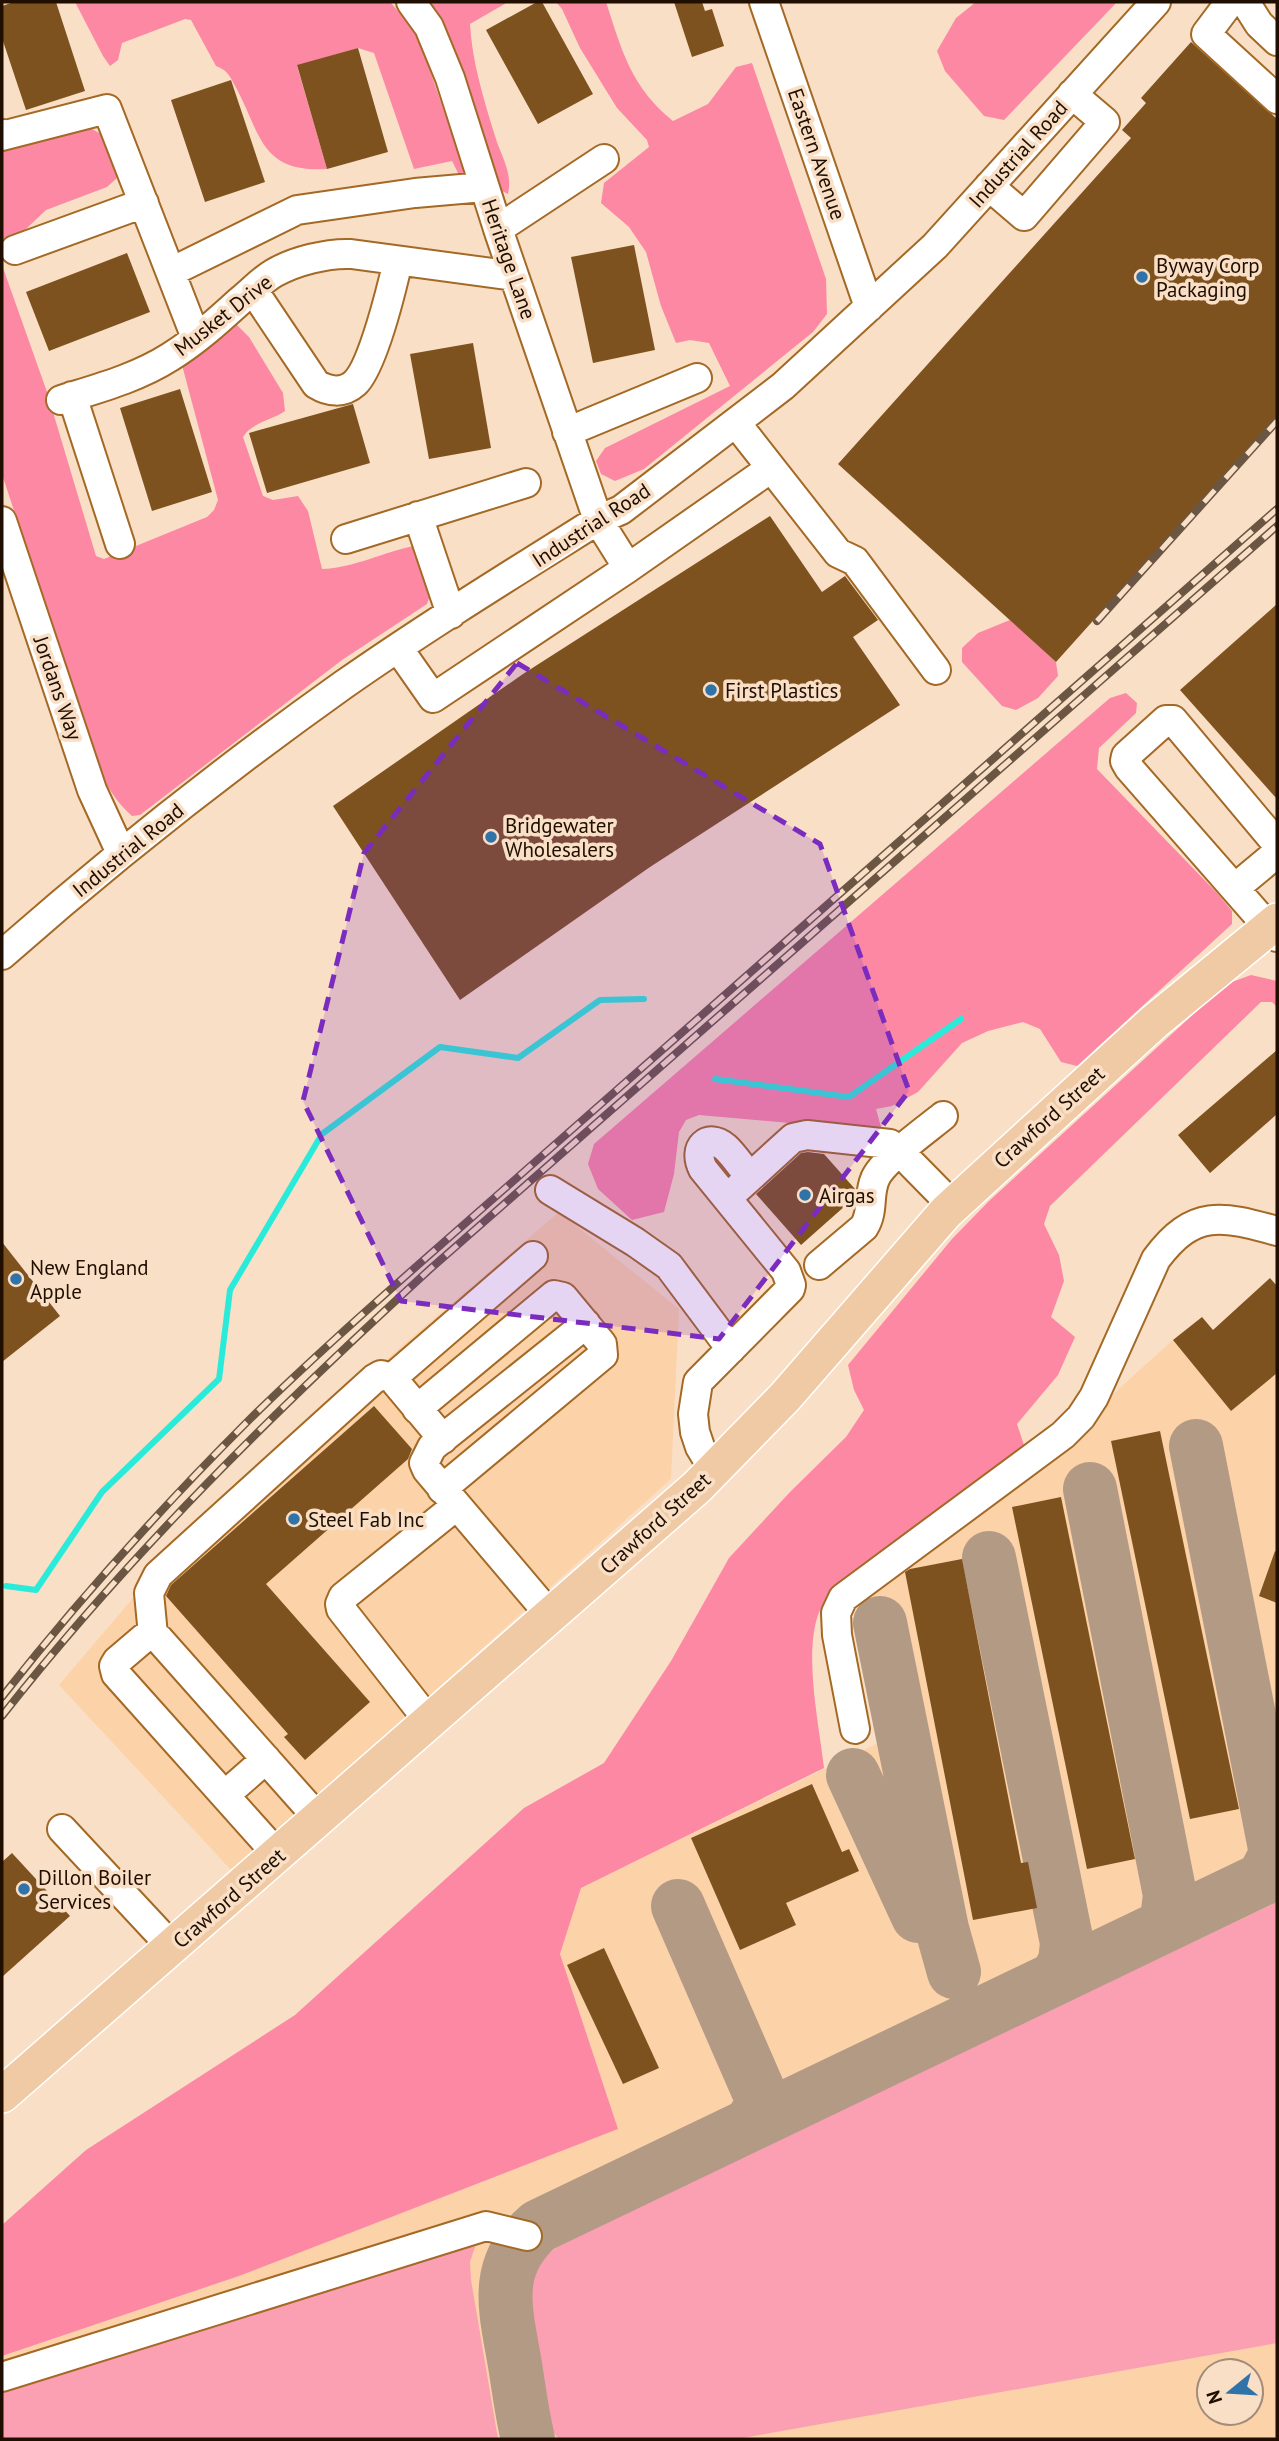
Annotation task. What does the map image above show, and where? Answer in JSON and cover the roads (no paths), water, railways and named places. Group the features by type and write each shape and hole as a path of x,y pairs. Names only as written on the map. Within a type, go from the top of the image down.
{"main road":[{"name":"Crawford Street","path":"2,2095 714,1470 785,1397 864,1304 953,1206 1154,1022 1275,929"}],"street":[{"name":"Heritage Lane","path":"411,2 429,27 442,56 598,520 628,568"},
{"name":"Eastern Avenue","path":"764,2 870,307"},
{"name":"Industrial Road","path":"2,955 121,853 269,738 398,648 598,520 621,510 806,366 935,246 1156,2"},
{"path":"1230,2 1206,34 1277,99"},
{"path":"1245,2 1259,24 1277,41"},
{"path":"989,186 1024,216 1105,122 1072,94"},
{"path":"2,134 107,109 196,338"},
{"path":"498,229 604,159"},
{"path":"171,272 297,210 415,193 484,187"},
{"path":"15,250 144,203"},
{"name":"Musket Drive","path":"120,544 67,398 144,371 172,356 264,280 286,267 331,255 351,254 514,276"},
{"path":"253,290 316,384 325,390 344,390 363,374 386,308 398,261"},
{"path":"567,432 697,378"},
{"path":"736,423 838,554 855,561 936,670"},
{"path":"398,648 433,698 628,568 771,468"},
{"path":"346,539 526,483"},
{"path":"418,516 451,614"},
{"name":"Jordans Way","path":"2,521 8,561 92,790 121,853"},
{"path":"1275,929 1129,768 1125,761 1130,752 1166,720 1173,720 1277,844"},
{"path":"1235,888 1277,853"},
{"path":"819,1265 864,1227 871,1212 875,1178 880,1170 943,1116"},
{"path":"728,1197 793,1138 799,1136 885,1143 900,1152 953,1206"},
{"path":"714,1470 700,1447 695,1432 694,1397 698,1382 791,1285 786,1271 703,1169 698,1150 703,1145 716,1143 724,1146 750,1177"},
{"path":"550,1189 669,1266 731,1349"},
{"path":"855,1729 836,1634 836,1613 843,1598 1063,1435 1080,1417 1094,1397 1156,1259 1170,1241 1184,1230 1215,1219 1231,1219 1271,1230"},
{"path":"392,1378 533,1256"},
{"path":"417,1409 554,1295 564,1297 602,1344 603,1355 343,1597 341,1609 428,1720"},
{"path":"550,1615 449,1498 427,1470 425,1463 432,1447 586,1324"},
{"path":"153,1636 149,1593 158,1575 374,1379 381,1375 392,1378 443,1439"},
{"path":"278,1855 116,1674 114,1666 117,1661 144,1638 153,1636 159,1639 319,1819"},
{"path":"225,1795 266,1759"},
{"path":"62,1829 172,1947"},
{"path":"2,2377 486,2226 527,2236"}],"waterway":[{"path":"6,1586 36,1590 102,1492 219,1379 230,1290 322,1134 440,1047 518,1058 600,1000 644,999"},
{"path":"715,1079 849,1097 961,1019"}],"railway":[{"path":"1097,621 1277,421"},
{"path":"2,1697 91,1589 153,1520 217,1452 293,1378 1277,509"},
{"path":"2,1716 51,1655 153,1540 261,1429 372,1323 429,1270 1277,526"}],"place":[{"name":"Byway Corp Packaging","path":"1142,277"},
{"name":"First Plastics","path":"711,690"},
{"name":"Bridgewater Wholesalers","path":"491,837"},
{"name":"Airgas","path":"805,1195"},
{"name":"New England Apple","path":"16,1279"},
{"name":"Steel Fab Inc","path":"294,1519"},
{"name":"Dillon Boiler Services","path":"24,1889"}]}
